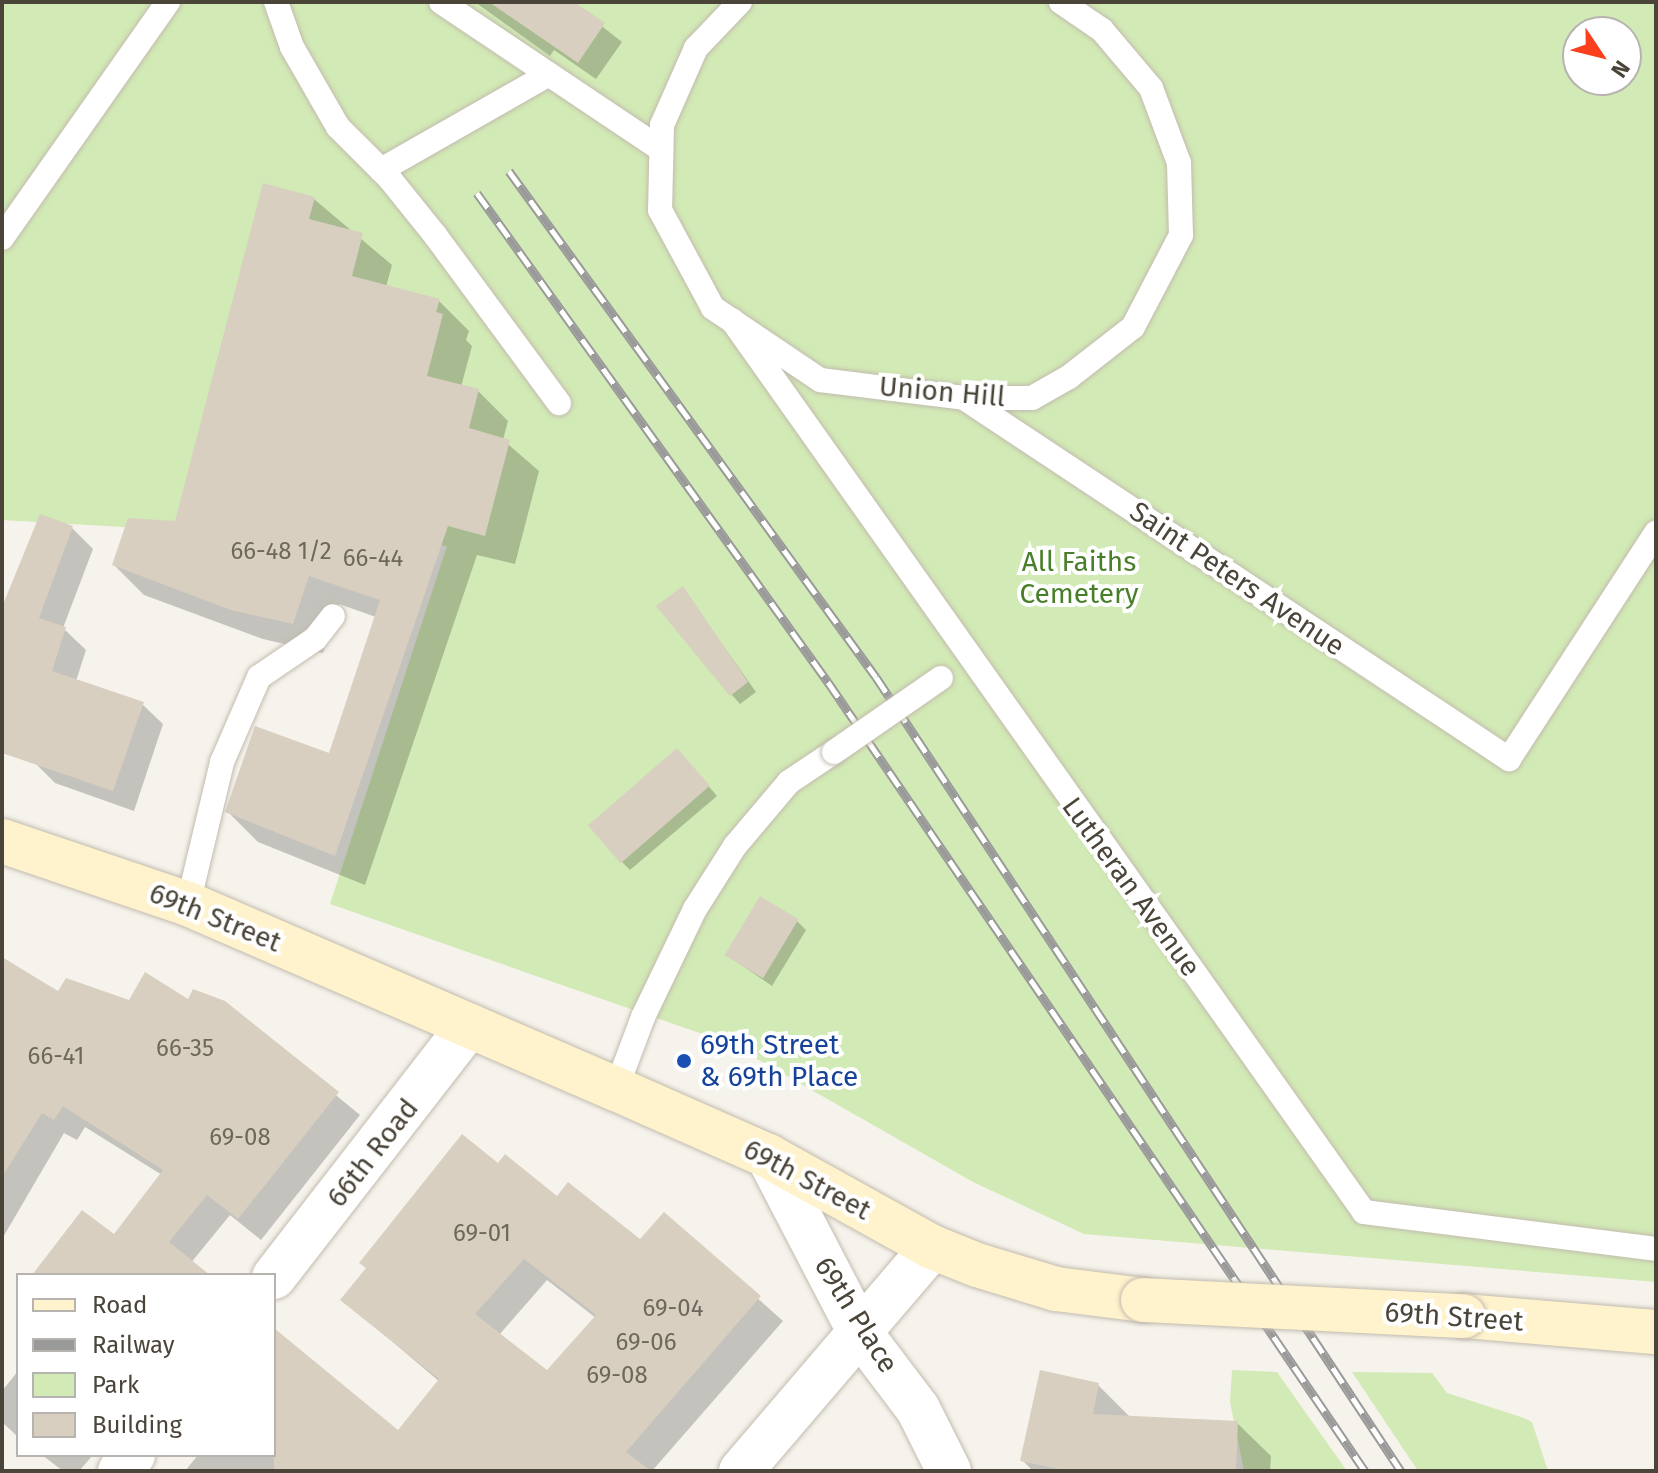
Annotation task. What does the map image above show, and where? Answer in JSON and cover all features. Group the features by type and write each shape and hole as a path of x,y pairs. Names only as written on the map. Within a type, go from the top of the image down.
{"main road":[{"name":"69th Street","path":"2,841 188,904 768,1156 932,1247 1056,1289 1143,1300 1464,1316 1656,1332"}],"street":[{"name":"66th Road","path":"276,1274 469,1026"},
{"name":"69th Place","path":"768,1156 859,1331 918,1409 949,1471"},
{"path":"741,1471 932,1247"}],"lane":[{"path":"2,238 168,2"},
{"path":"276,2 292,47 338,127 381,170 523,347 559,403"},
{"path":"441,2 661,149"},
{"name":"Union Hill","path":"740,2 696,48 662,125 660,210 713,308 820,380 964,398 1032,398 1069,377 1133,327 1181,235 1179,163 1151,88 1102,30 1061,2"},
{"path":"381,170 549,74"},
{"name":"Lutheran Avenue","path":"732,320 968,660 1364,1212 1656,1249"},
{"name":"Saint Peters Avenue","path":"964,398 1509,759 1656,533"},
{"path":"188,904 222,762 259,677 315,639 333,616"},
{"path":"616,1089 643,1017 711,883 789,782 968,660"}],"green space":[{"name":"All Faiths Cemetery","path":"2,2 1656,2 1656,1282 1084,1234 973,1182 731,1044 330,904 447,546 2,520"},
{"path":"1232,1370 1277,1372 1347,1471 1244,1471 1230,1402"},
{"path":"1352,1372 1432,1373 1447,1393 1532,1422 1548,1471 1418,1471"}],"building":[{"path":"489,2 574,2 605,23 578,63"},
{"path":"263,183 315,197 309,219 363,233 352,276 440,299 436,312 443,314 427,376 479,389 469,428 510,440 485,536 448,526 335,856 225,812 255,726 329,753 380,600 309,576 293,624 231,610 112,565 128,518 175,521"},
{"path":"40,514 73,526 39,618 66,627 52,671 144,702 113,791 2,753 2,607"},
{"path":"683,586 748,682 730,696 656,606"},
{"path":"677,748 710,786 621,863 588,825"},
{"path":"760,896 799,919 763,978 724,955"},
{"path":"2,957 58,991 66,978 129,1000 145,972 188,999 193,989 225,1001 339,1092 238,1219 207,1195 169,1242 208,1273 34,1273 82,1210 114,1234 163,1170 63,1106 54,1120 42,1113 2,1177"},
{"path":"462,1134 498,1163 505,1154 557,1196 568,1182 640,1239 664,1212 761,1296 626,1452 651,1471 274,1471 276,1330 398,1430 439,1379 340,1300 366,1268 359,1263","holes":["524,1259 596,1315 547,1370 475,1314"]},
{"path":"1040,1370 1099,1383 1093,1414 1238,1421 1236,1471 1068,1471 1020,1461"}],"railway":[{"path":"509,171 876,677 1401,1471"},
{"path":"477,193 828,682 1365,1471"}],"place":[{"name":"69th Street & 69th Place","path":"684,1061"}]}
